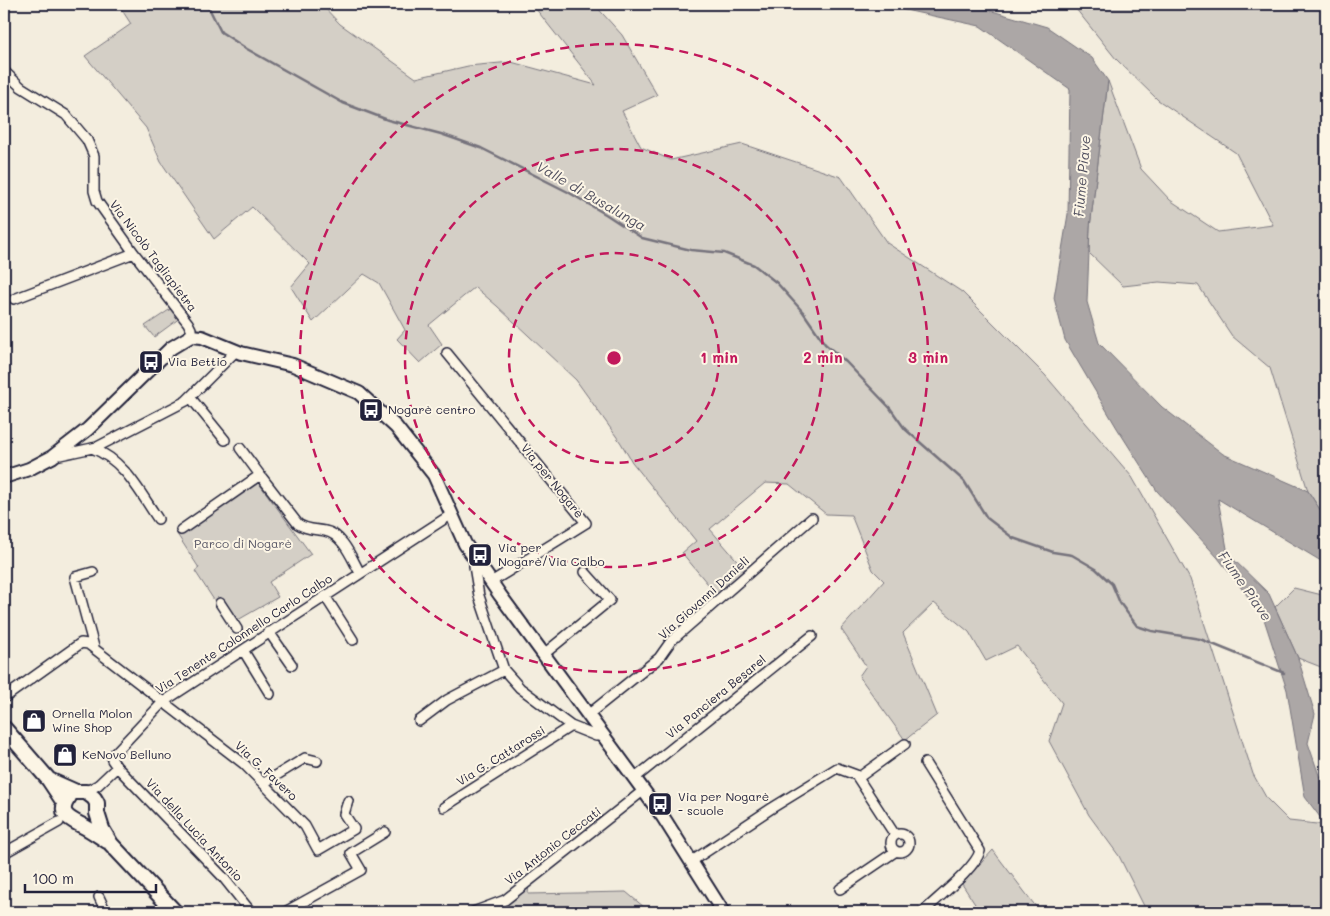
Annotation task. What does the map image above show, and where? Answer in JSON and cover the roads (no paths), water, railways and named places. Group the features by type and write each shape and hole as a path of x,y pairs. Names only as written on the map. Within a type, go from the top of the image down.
{"main road":[{"path":"4,728 49,780 65,804"},
{"path":"49,780 88,792 98,808 97,813 102,829 111,844 175,912"},
{"path":"88,792 67,799 65,812 70,820 80,824 111,844"},
{"path":"80,824 91,821 97,813"}],"street":[{"name":"Via Nicolò Tagliapietra","path":"4,71 21,87 66,115 87,140 94,156 94,191 99,205 188,323 194,336"},
{"path":"14,299 134,253"},
{"path":"4,477 29,469 58,453 88,429 171,348 194,336 236,351 293,365 362,395 396,427 434,475 465,544 476,561 644,790 724,912"},
{"path":"58,453 60,455 67,455 92,448 178,405 190,397 236,351"},
{"name":"Via per Nogarè","path":"447,354 586,522 491,582"},
{"path":"190,397 225,440"},
{"path":"92,448 106,454 122,467 158,519"},
{"path":"240,448 298,524 304,528 336,534 360,573"},
{"path":"181,530 260,475"},
{"name":"Via Tenente Colonnello Carlo Calbo","path":"117,767 112,760 112,756 163,702 452,514"},
{"name":"Via Giovanni Danieli","path":"589,714 660,658 670,642 812,518"},
{"path":"476,561 474,566 479,596 504,670 520,688 571,726 596,736 605,736"},
{"path":"93,572 76,577 94,647"},
{"path":"544,654 610,600 585,572"},
{"path":"325,596 353,640"},
{"name":"Via Tenente Colonnello Carlo Calbo","path":"220,603 238,629"},
{"path":"269,632 292,665"},
{"name":"Via Panciera Besarel","path":"635,778 812,636"},
{"path":"4,698 81,643 94,647"},
{"name":"Via G. Favero","path":"94,647 244,764 305,826 318,850 354,829 344,814 348,801"},
{"path":"243,650 270,694"},
{"path":"419,721 447,700 504,670"},
{"name":"Via G. Cattarossi","path":"444,807 571,726"},
{"path":"858,778 905,744"},
{"path":"264,783 305,758 318,761"},
{"path":"922,912 971,867 978,858 980,851 925,763"},
{"path":"88,792 117,767"},
{"name":"Via della Lucia Antonio","path":"117,767 223,877 251,912"},
{"path":"692,861 837,768 856,775 895,835"},
{"name":"Via Antonio Ceccati","path":"473,912 505,900 644,790"},
{"path":"4,853 58,822"},
{"path":"286,912 361,870 351,853 385,832"},
{"path":"895,835 891,843 896,852"},
{"path":"840,889 896,852 900,853 909,848 910,843 905,835 895,835"},
{"path":"100,897 106,912"}],"water":[{"name":"Fiume Piave","path":"877,4 968,4 1047,27 1092,58 1108,81 1090,227 1087,302 1099,343 1162,407 1223,454 1308,491 1326,519 1326,564 1218,499 1228,554 1269,594 1298,658 1315,714 1308,743 1323,787 1326,789 1326,825 1305,797 1287,690 1263,616 1218,558 1157,491 1065,340 1054,298 1068,214 1070,89 980,26"}],"waterway":[{"name":"Valle di Busalunga","path":"207,4 221,32 247,49 343,103 388,120 441,134 481,148 568,192 642,238 691,250 724,253 754,265 777,283 803,312 825,344 846,362 890,408 905,429 964,481 987,518 1013,538 1053,552 1072,555 1096,569 1112,584 1120,603 1137,626 1152,631 1200,639 1284,673"}],"place":[{"name":"Via Bettio","path":"151,362"},
{"name":"Nogarè centro","path":"371,410"},
{"name":"Via per Nogarè/Via Calbo","path":"480,555"},
{"name":"Ornella Molon Wine Shop","path":"34,721"},
{"name":"KeNovo Belluno","path":"65,755"},
{"name":"Via per Nogarè - scuole","path":"660,804"}],"park label":[{"name":"Parco di Nogarè","path":"243,544"}]}
